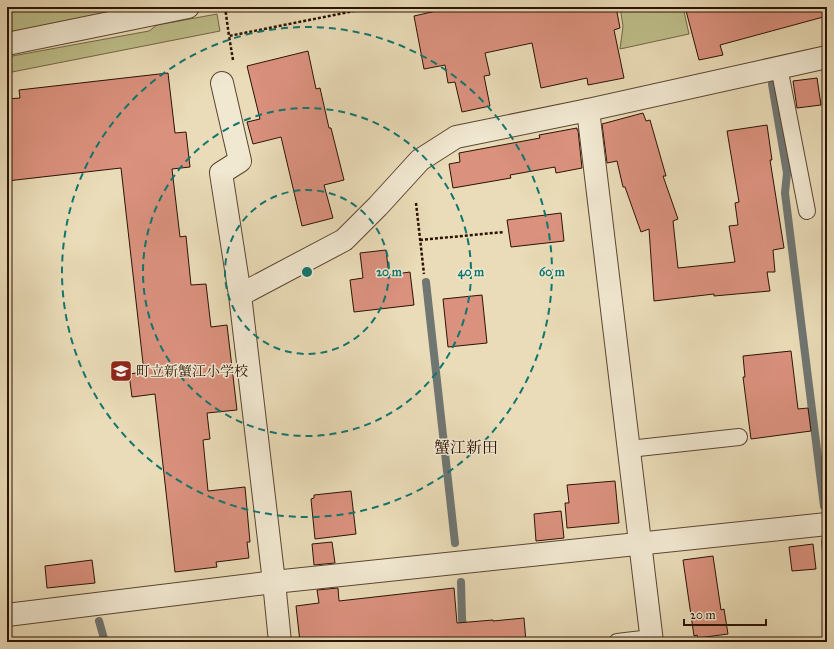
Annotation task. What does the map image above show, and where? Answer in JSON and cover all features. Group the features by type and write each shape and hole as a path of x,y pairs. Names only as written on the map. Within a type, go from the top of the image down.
{"street":[{"path":"7,44 188,7"},
{"path":"240,295 344,240 378,206 420,160 456,137 588,110 827,56"},
{"path":"222,84 240,161 221,173 240,295 280,642"},
{"path":"588,110 651,640"},
{"path":"7,615 274,582 827,524"}],"lane":[{"path":"779,67 807,211"},
{"path":"629,449 740,437"},
{"path":"617,642 651,640"}],"path":[{"path":"222,84 230,82 227,64 233,63 225,7"},
{"path":"229,36 374,7"},
{"path":"412,170 424,274"},
{"path":"420,240 504,232"}],"green space":[{"path":"32,7 148,7 7,34 7,12"},
{"path":"620,7 683,7 689,34 620,49 623,26"},
{"path":"217,14 220,31 7,73 7,57 149,31 157,25"}],"building":[{"path":"454,7 616,7 620,28 614,30 624,78 588,85 587,78 541,88 532,43 485,53 490,75 484,76 490,106 462,112 455,82 448,83 445,65 424,69 414,16"},
{"path":"685,7 827,7 827,16 720,45 723,55 699,60"},
{"path":"308,51 316,89 320,88 329,128 331,128 344,180 324,185 333,218 302,226 281,137 253,144 247,122 260,119 247,66"},
{"path":"168,73 175,133 186,132 190,167 172,169 180,237 186,236 191,285 206,284 211,327 227,325 237,410 207,413 210,439 203,440 208,491 245,487 250,542 247,542 249,558 216,562 217,567 175,572 155,394 132,397 129,374 144,372 121,168 7,181 7,99 20,98 19,90"},
{"path":"817,78 821,105 797,108 793,81"},
{"path":"643,113 646,121 650,120 666,176 663,176 678,219 673,221 678,268 735,262 729,226 738,225 735,203 739,202 727,131 767,125 772,160 770,160 784,248 773,250 775,272 767,272 770,291 714,296 714,294 654,301 649,229 641,232 625,187 623,187 617,161 607,163 602,124"},
{"path":"577,128 582,168 556,173 555,167 510,175 511,178 453,188 449,164 460,162 459,153 540,138 539,135"},
{"path":"561,213 564,241 511,247 507,220"},
{"path":"386,250 389,275 410,272 414,305 354,312 350,280 363,278 360,253"},
{"path":"482,295 487,343 448,347 443,299"},
{"path":"791,351 798,409 808,408 811,431 751,439 743,377 745,377 743,356"},
{"path":"615,481 619,523 567,528 565,503 569,503 567,485"},
{"path":"351,491 356,534 315,539 311,499 314,498 314,495"},
{"path":"561,511 564,538 536,541 534,514"},
{"path":"332,542 335,563 314,565 312,544"},
{"path":"813,544 816,569 792,571 789,547"},
{"path":"713,556 721,610 724,609 728,634 698,638 697,635 694,636 683,560"},
{"path":"92,560 95,583 47,588 45,566"},
{"path":"338,588 339,601 454,588 457,623 524,618 526,642 300,642 296,606 319,603 317,590"}],"waterway":[{"path":"772,84 787,173 785,193 824,506"},
{"path":"426,282 455,543"},
{"path":"825,542 827,561"},
{"path":"461,582 462,619 466,642"},
{"path":"99,621 105,642"}],"place":[{"name":"町立新蟹江小学校","path":"121,371"}],"district":[{"name":"蟹江新田","path":"466,447"}]}
